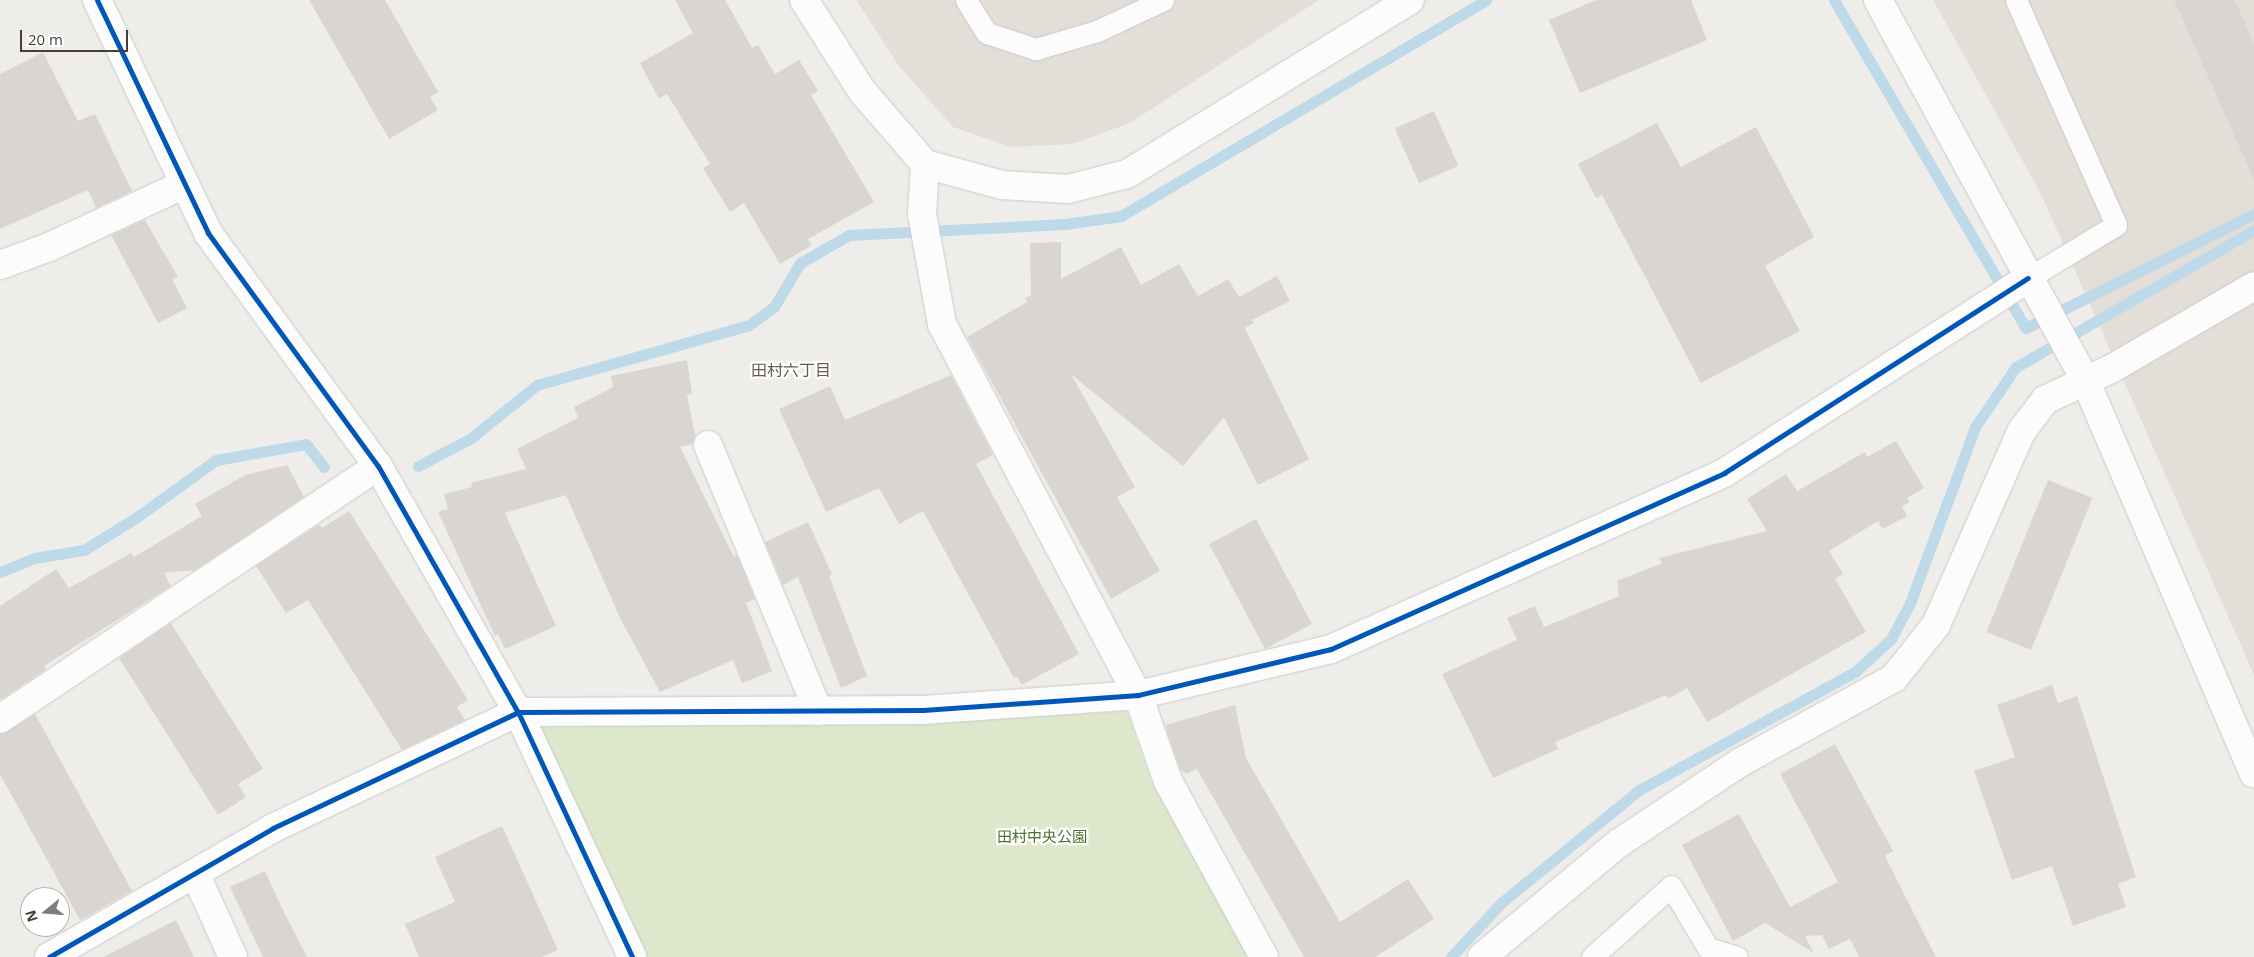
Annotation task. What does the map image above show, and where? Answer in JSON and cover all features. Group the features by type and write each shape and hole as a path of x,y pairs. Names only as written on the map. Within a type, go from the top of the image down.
{"street":[{"path":"97,0 208,234 378,466 518,712 632,957"},
{"path":"804,0 862,91 925,164 1002,185 1068,189 1127,174 1308,65 1410,0"},
{"path":"1878,0 2080,372 2254,774"},
{"path":"925,164 922,214 942,324 1138,695 1168,781 1264,957"},
{"path":"0,265 49,247 185,184"},
{"path":"49,957 273,828 518,712 923,710 1138,695 1331,649 1724,473 2028,278"},
{"path":"1482,957 1618,843 1741,762 1894,678 1936,625 2021,432 2045,400 2080,372 2254,286"},
{"path":"708,445 818,711"},
{"path":"0,719 378,466"},
{"path":"195,873 233,957"}],"lane":[{"path":"966,0 987,33 1036,49 1098,31 1128,8 1163,0"},
{"path":"2016,0 2116,225 2028,278"},
{"path":"1592,957 1671,886 1708,948 1737,957"}],"shaded area":[{"path":"856,0 1319,0 1130,123 1072,144 1011,147 953,127 899,66"},
{"path":"1933,0 2254,0 2254,675 2041,194"}],"green space":[{"name":"田村中央公園","path":"1127,711 1152,783 1251,957 644,957 535,727 918,723"}],"building":[{"path":"309,0 385,0 438,92 430,97 438,110 389,139"},
{"path":"675,0 725,0 752,48 758,45 775,74 799,60 818,91 811,95 874,202 808,239 812,245 780,264 744,203 730,212 703,168 710,164 667,94 659,99 640,63 693,33"},
{"path":"1596,0 1691,0 1707,40 1580,93 1549,20"},
{"path":"2174,0 2235,0 2254,44 2254,180"},
{"path":"43,52 78,121 95,114 132,191 96,208 88,190 0,229 0,74"},
{"path":"1434,111 1458,166 1419,183 1395,128"},
{"path":"1657,123 1681,167 1756,127 1814,237 1765,266 1800,331 1701,383 1602,195 1596,198 1578,164"},
{"path":"145,220 178,277 172,279 187,308 158,323 111,235"},
{"path":"1061,242 1061,279 1121,247 1141,285 1179,264 1198,296 1228,279 1239,297 1277,276 1290,301 1252,320 1254,323 1245,328 1309,459 1258,485 1224,417 1183,466 1071,374 1135,487 1117,497 1160,571 1111,599 967,337 1027,302 1025,298 1031,295 1030,243"},
{"path":"687,360 692,394 687,395 695,436 693,444 680,447 734,557 737,555 755,599 746,603 772,671 742,683 733,660 660,692 621,620 566,495 505,513 556,626 505,649 498,634 495,636 438,512 448,509 444,494 472,487 471,483 526,469 517,449 578,418 574,407 613,387 611,376"},
{"path":"951,375 993,455 976,464 1079,654 1022,685 1017,677 1014,678 923,511 899,524 879,488 826,512 779,409 830,386 845,420"},
{"path":"1896,441 1924,488 1907,498 1910,502 1902,506 1907,516 1882,529 1878,521 1829,551 1843,574 1835,579 1866,632 1707,722 1687,688 1668,699 1666,695 1555,742 1558,749 1493,778 1442,674 1517,640 1507,618 1535,606 1544,627 1619,596 1617,581 1662,563 1659,558 1767,531 1747,499 1786,474 1797,491 1865,452 1867,457"},
{"path":"287,465 304,497 195,570 164,573 171,586 44,666 46,669 0,700 0,606 56,569 69,588 131,553 134,557 202,516 195,504 245,475"},
{"path":"2048,480 2093,498 2031,650 1987,632"},
{"path":"349,511 468,700 457,707 465,720 402,750 308,600 286,613 256,566 320,524 322,528"},
{"path":"1256,519 1312,624 1265,649 1209,544"},
{"path":"808,522 832,574 829,576 867,676 841,688 798,577 783,585 765,542"},
{"path":"171,623 263,769 238,784 246,797 218,815 119,658"},
{"path":"2052,685 2058,703 2077,696 2136,877 2118,884 2126,907 2073,926 2052,866 2012,880 1974,771 2015,757 1997,705"},
{"path":"1235,705 1246,758 1340,922 1408,879 1434,919 1375,957 1304,957 1197,769 1186,774 1180,769 1167,732 1166,725"},
{"path":"35,714 132,891 80,920 70,902 70,887 62,887 0,774 0,734"},
{"path":"1835,744 1893,851 1885,856 1936,957 1859,957 1850,939 1829,949 1822,935 1805,936 1814,953 1765,923 1733,941 1682,845 1739,814 1790,907 1838,882 1780,774"},
{"path":"502,826 558,950 542,957 419,957 405,924 455,902 435,857"},
{"path":"265,871 307,957 263,957 230,887"},
{"path":"176,920 194,957 103,957"}],"waterway":[{"path":"418,466 471,438 537,385 749,325 774,307 800,263 849,235 1065,224 1121,216 1486,0"},
{"path":"1834,0 2026,328 2254,214"},
{"path":"1451,957 1501,903 1639,790 1856,671 1891,639 1910,603 1975,427 2016,367 2254,230"},
{"path":"0,572 34,558 84,550 137,517 216,460 306,444 324,467"}],"cycle path":[{"path":"97,0 208,233 378,466 518,712 632,957"},
{"path":"49,957 273,828 518,712 923,710 1138,695 1331,649 1724,473 2028,278"}],"district":[{"name":"田村六丁目","path":"791,370"}]}
